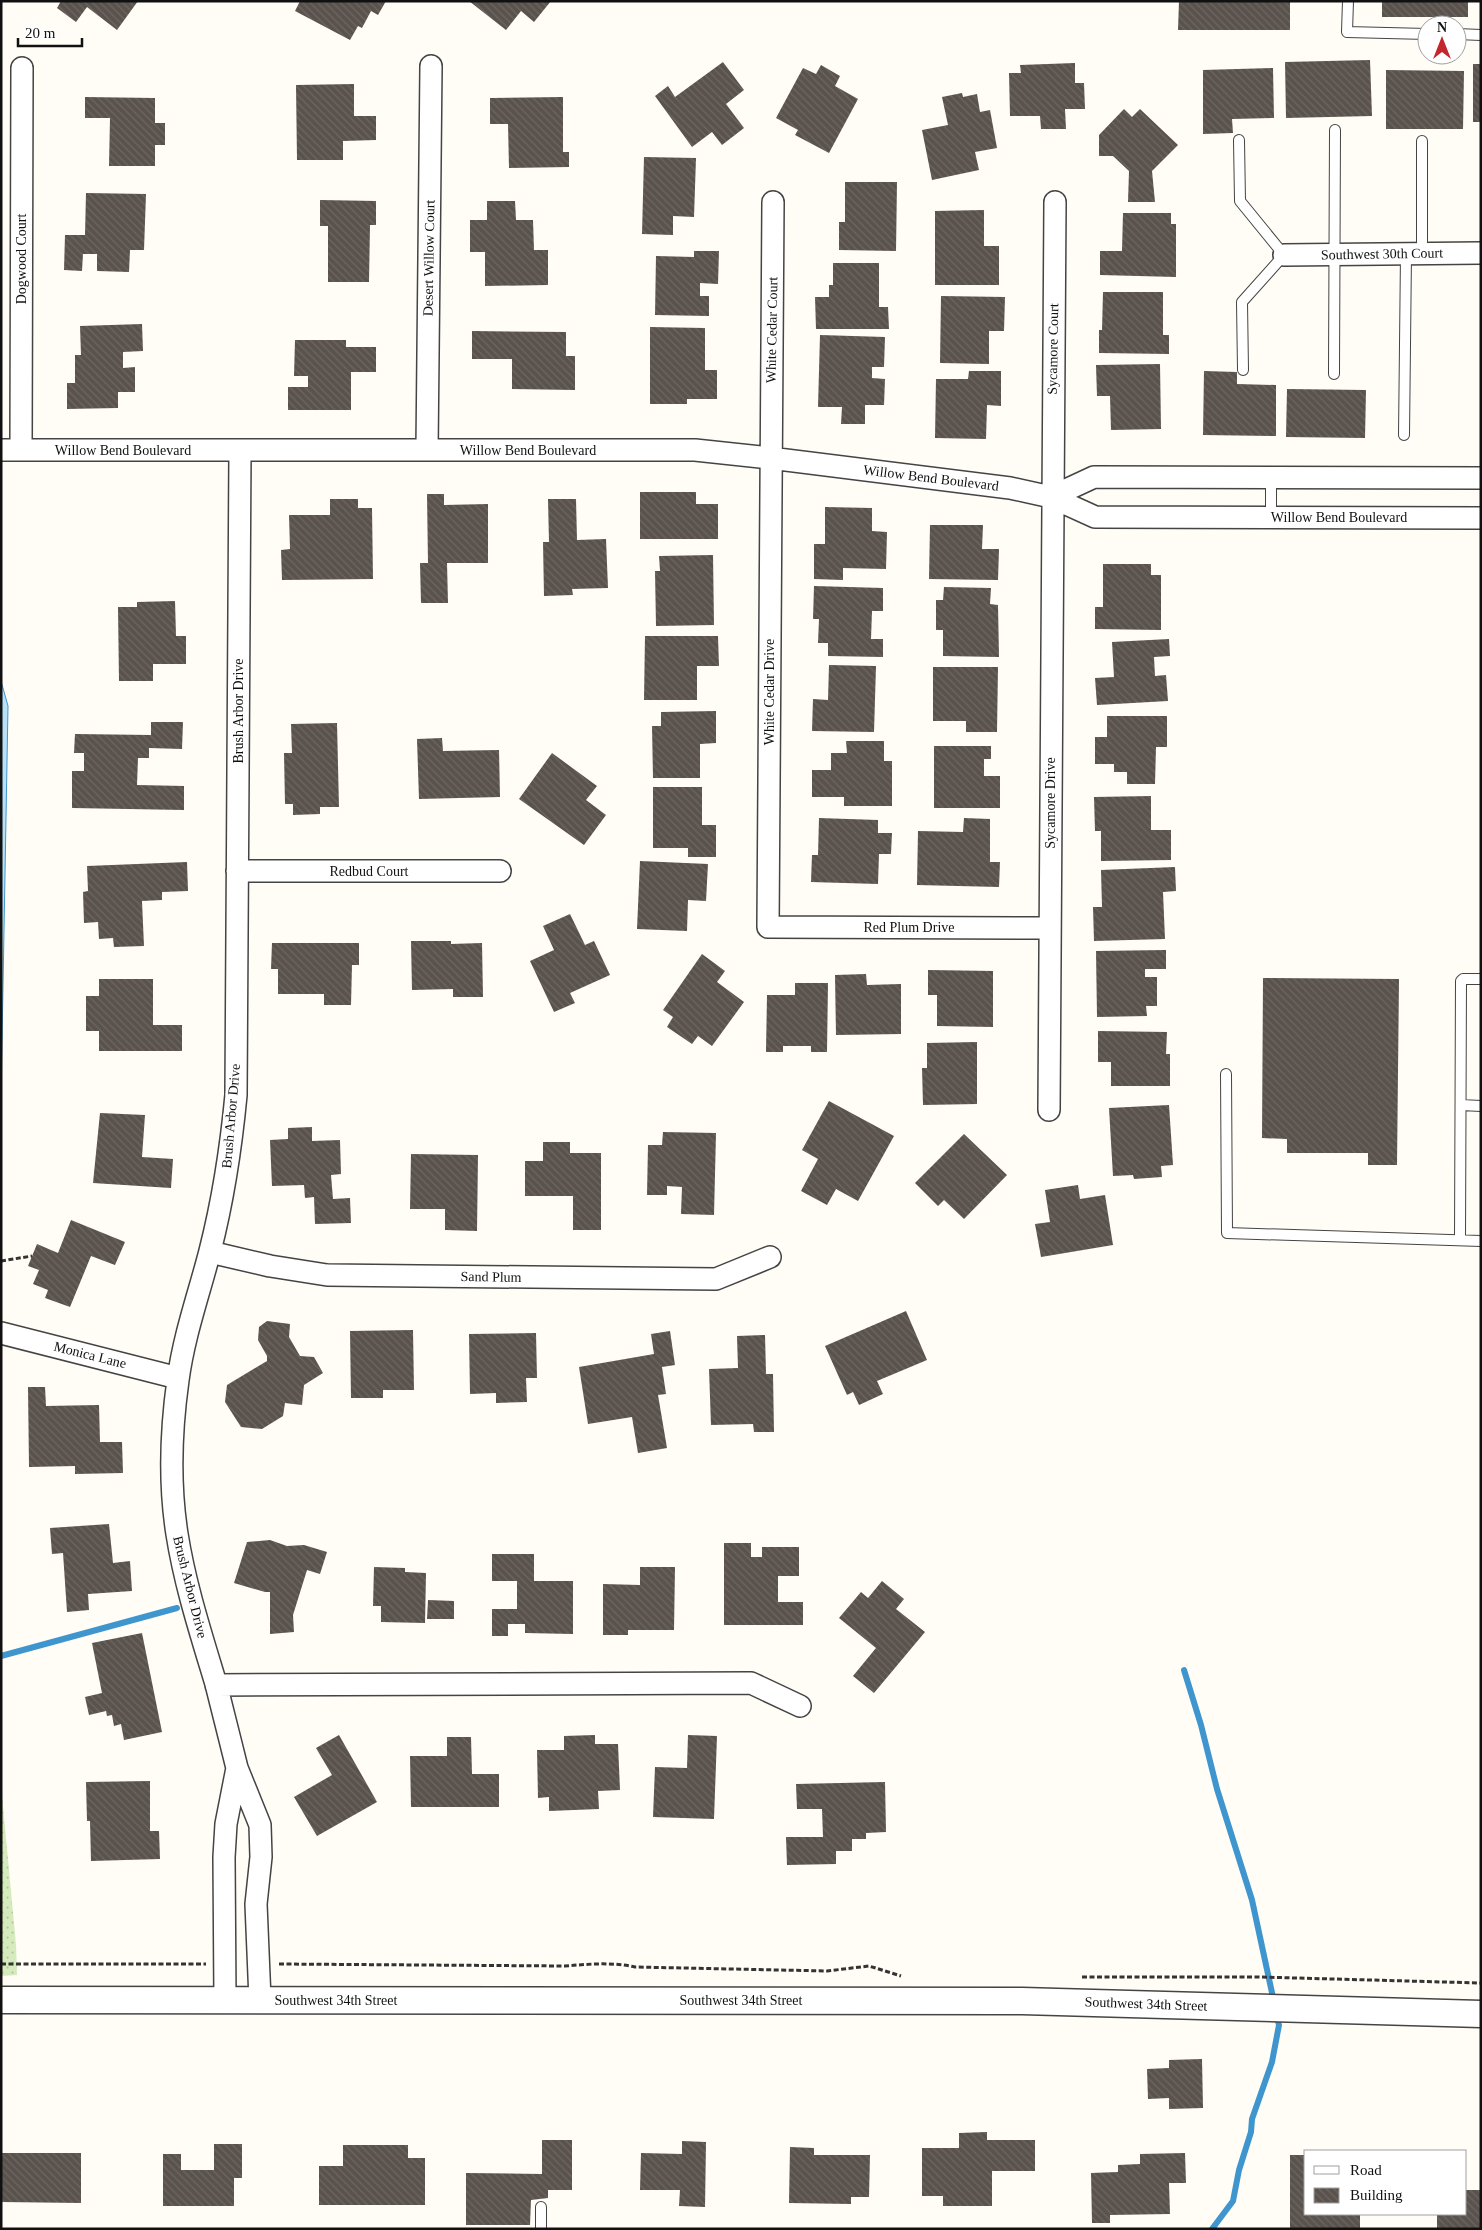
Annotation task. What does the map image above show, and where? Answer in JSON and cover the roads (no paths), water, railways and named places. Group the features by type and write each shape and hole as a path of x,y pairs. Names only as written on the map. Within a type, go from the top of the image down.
{"street":[{"name":"Desert Willow Court","path":"427,450 431,66"},
{"name":"Dogwood Court","path":"11,450 22,68"},
{"name":"White Cedar Court","path":"770,458 773,202"},
{"name":"Sycamore Court","path":"1051,497 1055,202"},
{"name":"Southwest 30th Court","path":"1284,255 1481,253"},
{"name":"Willow Bend Boulevard","path":"11,450 695,450 1010,488 1051,497 1095,518 1481,518"},
{"name":"Brush Arbor Drive","path":"240,450 236,1095 228,1164 210,1252 191,1312 178,1378 172,1442 172,1484 177,1533 188,1588 216,1685 237,1768 260,1825 261,1858 256,1904 260,2000"},
{"name":"White Cedar Drive","path":"768,926 770,458"},
{"path":"1051,497 1094,477 1481,478"},
{"name":"Sycamore Drive","path":"1049,1110 1051,497"},
{"name":"Redbud Court","path":"237,871 500,871"},
{"name":"Red Plum Drive","path":"768,926 1050,928"},
{"name":"Sand Plum","path":"210,1252 270,1266 327,1275 656,1279 716,1279 770,1257"},
{"name":"Monica Lane","path":"1,1333 178,1378"},
{"path":"216,1685 751,1683 800,1706"},
{"name":"Brush Arbor Drive","path":"225,2000 224,1904 226,1824 237,1768"},
{"path":"224,1904 256,1904"},
{"name":"Southwest 34th Street","path":"1,2000 1022,2001 1481,2014"}],"lane":[{"path":"1348,1 1347,32 1417,34"},
{"path":"1467,34 1481,35"},
{"path":"1334,374 1335,130"},
{"path":"1239,140 1240,201 1284,255 1242,302 1243,370"},
{"path":"1404,435 1422,141"},
{"path":"1271,478 1271,517"},
{"path":"1460,1240 1461,981 1463,979 1481,979"},
{"path":"1226,1074 1227,1233 1481,1241"},
{"path":"1461,1105 1481,1106"},
{"path":"541,2207 541,2229"}],"water":[{"path":"1,681 8,706 1,1098"}],"waterway":[{"path":"1,1656 177,1608"},
{"path":"1184,1670 1201,1725 1217,1789 1252,1900 1274,2002"},
{"path":"1212,2229 1233,2201 1239,2170 1251,2132 1252,2119 1272,2062 1279,2025 1276,2014"}]}
